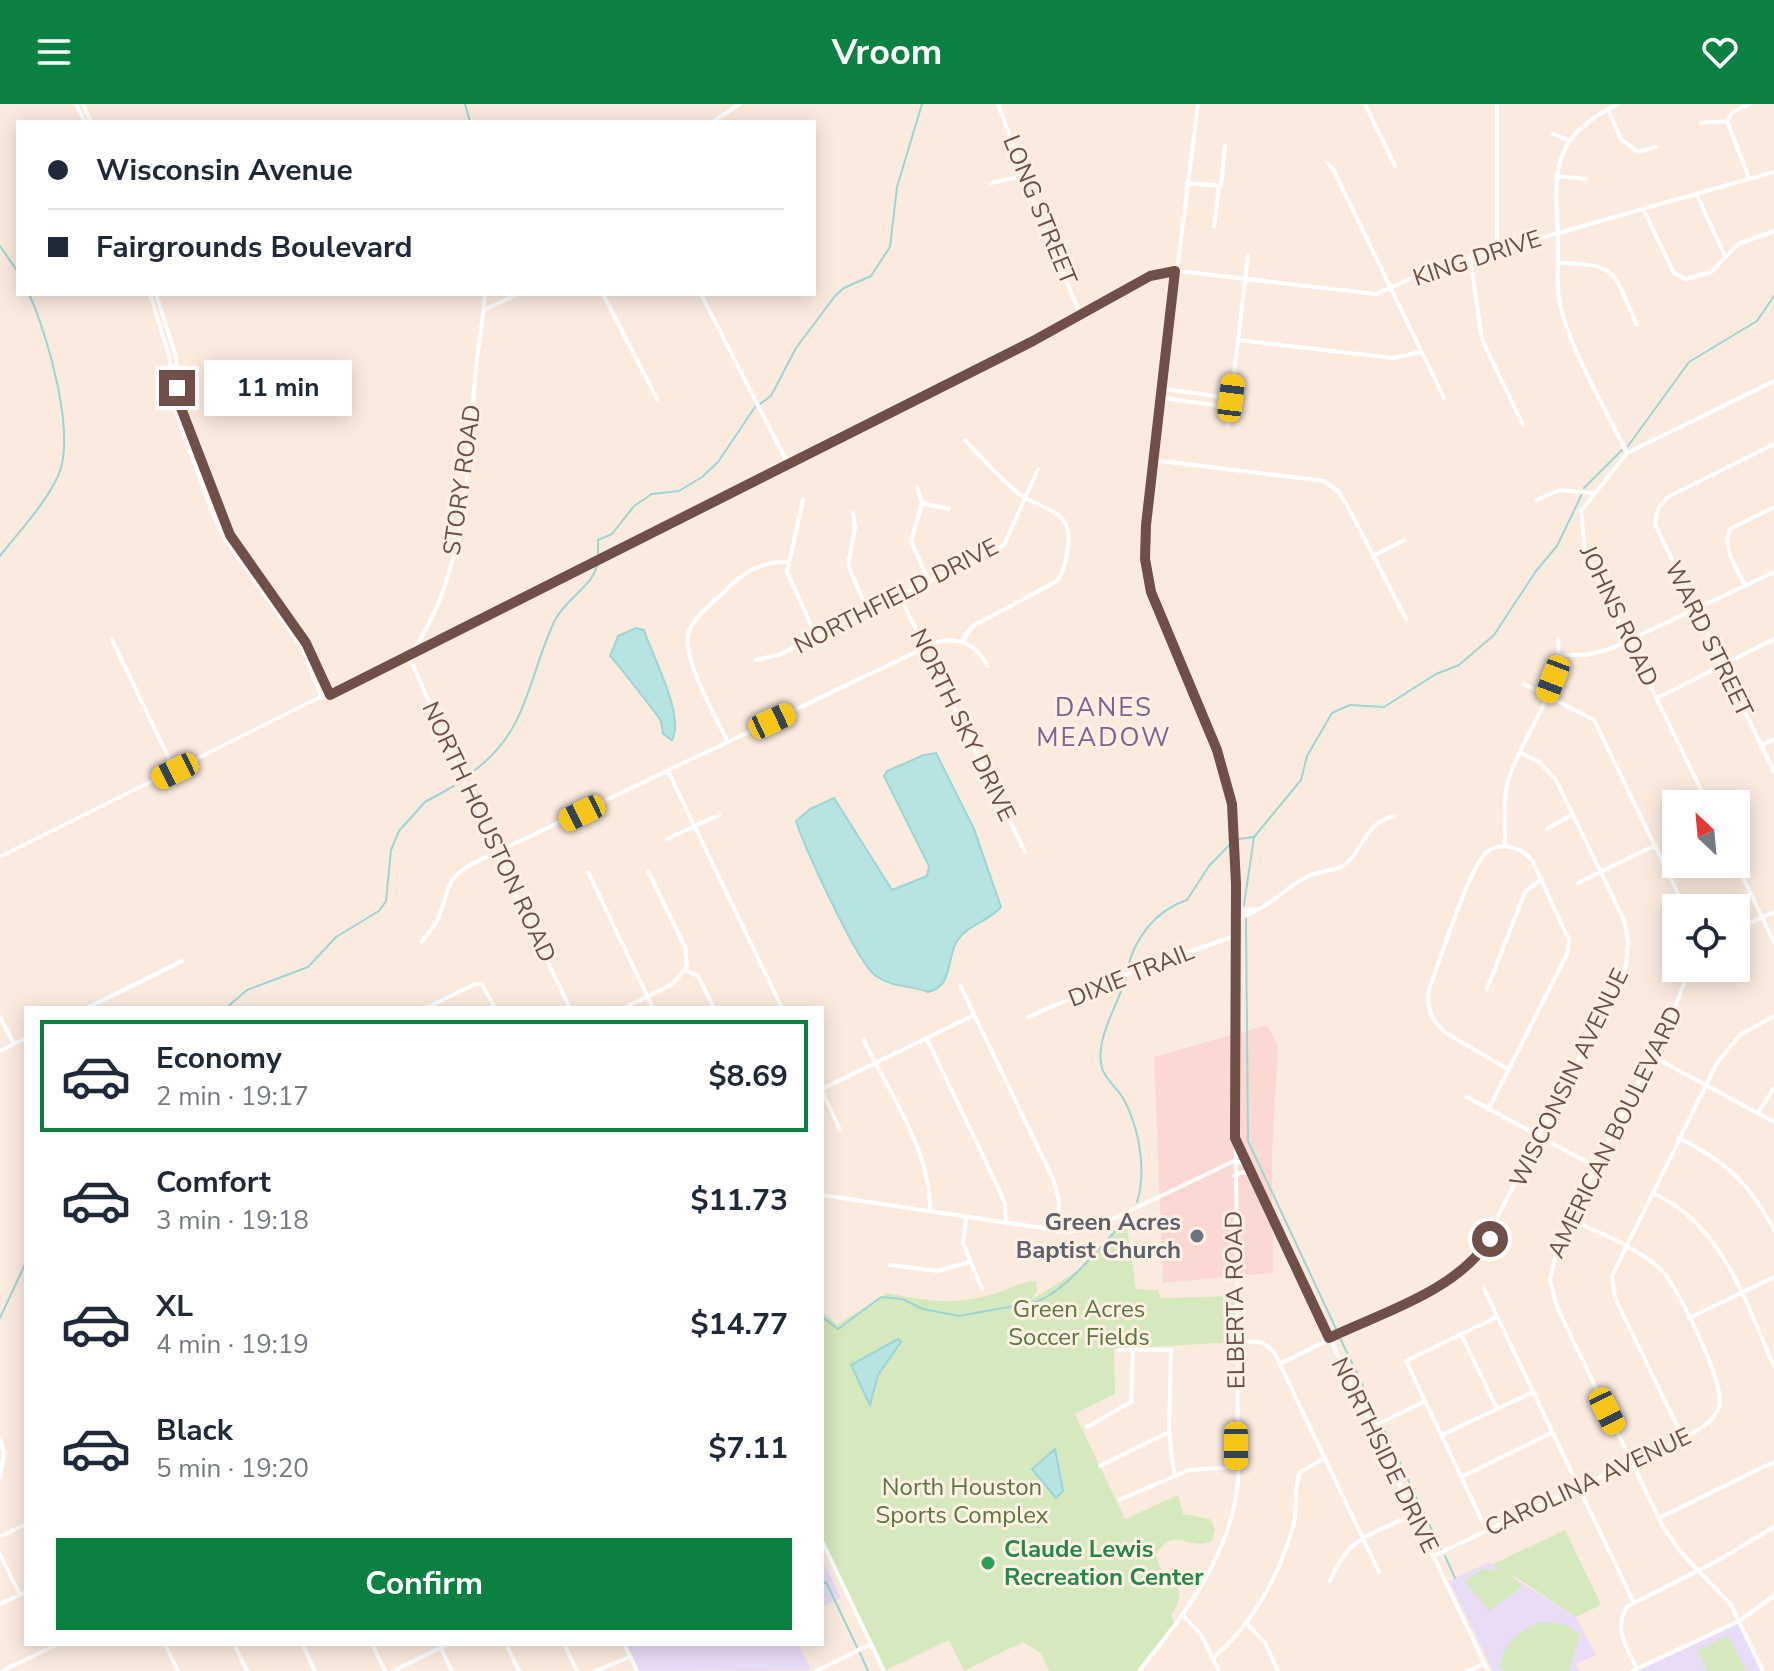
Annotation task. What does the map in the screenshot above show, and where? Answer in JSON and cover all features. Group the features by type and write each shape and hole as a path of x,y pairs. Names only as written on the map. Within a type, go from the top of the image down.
{"street":[{"path":"715,120 739,104"},
{"name":"LONG STREET","path":"998,104 1081,316"},
{"name":"ELBERTA ROAD","path":"1141,1670 1212,1570 1228,1534 1235,1507 1235,831 1223,767 1151,592 1146,569 1146,525 1153,460 1198,104"},
{"path":"1365,104 1395,166"},
{"path":"1497,104 1497,250"},
{"path":"1618,104 1579,127 1568,140 1556,176 1560,307 1627,453"},
{"path":"1727,121 1733,112 1749,104"},
{"path":"1608,109 1626,145 1638,152 1656,147"},
{"path":"1701,123 1727,121"},
{"path":"1727,121 1750,179"},
{"path":"1553,134 1568,140"},
{"path":"1214,226 1225,146"},
{"path":"1327,163 1333,169 1444,398"},
{"name":"KING DRIVE","path":"1175,271 1368,294 1470,257 1774,172"},
{"path":"991,183 1024,176"},
{"path":"1556,176 1586,179"},
{"path":"1187,183 1219,186"},
{"path":"1696,193 1725,256"},
{"path":"1643,209 1666,260 1679,276 1693,280 1702,277 1752,237 1774,231"},
{"path":"1228,426 1248,255"},
{"path":"1470,257 1482,340 1523,425"},
{"path":"1559,263 1596,264 1609,270 1637,325"},
{"path":"0,857 409,656 1081,316 1150,276 1175,271"},
{"path":"151,296 170,359 175,410 205,481 230,535 306,643 330,695"},
{"path":"157,296 176,357 179,401 225,539 301,646 322,699"},
{"name":"STORY ROAD","path":"409,656 420,640 442,591 455,548 485,296"},
{"path":"484,310 514,296"},
{"path":"604,296 657,399"},
{"path":"702,296 788,464"},
{"path":"1238,340 1393,358 1412,357 1422,351"},
{"name":"JOHNS ROAD","path":"1701,790 1585,552 1581,511 1592,493 1627,453 1774,381"},
{"path":"1163,389 1231,398"},
{"path":"1162,398 1230,407"},
{"path":"962,641 973,626 1051,587 1065,568 1067,523 1055,510 1025,498 965,440"},
{"name":"WARD STREET","path":"1774,444 1678,492 1661,504 1655,524 1774,772"},
{"path":"1153,460 1324,481 1345,501 1406,619"},
{"name":"NORTHFIELD DRIVE","path":"756,660 781,654 1004,545 1038,469"},
{"path":"917,487 922,503 911,541 929,582"},
{"path":"1537,500 1559,490 1592,493"},
{"path":"803,500 787,562 788,578 816,636"},
{"path":"922,503 949,509"},
{"path":"1746,586 1729,551 1727,535 1730,529 1774,507"},
{"path":"853,513 855,528 848,565 868,612"},
{"path":"1373,556 1404,540"},
{"path":"728,742 693,664 688,646 690,629 743,574 768,562 787,562"},
{"path":"1560,655 1593,654 1629,641 1774,572"},
{"name":"NORTH SKY DRIVE","path":"900,597 1025,852"},
{"path":"1505,846 1505,796 1547,696 1560,655 1558,639"},
{"path":"112,640 175,771"},
{"path":"422,941 436,922 448,884 456,873 924,647 943,640 962,641 972,646 988,666"},
{"path":"1657,698 1772,640 1774,647"},
{"name":"NORTH HOUSTON ROAD","path":"409,656 496,855 569,1006"},
{"path":"1524,684 1594,720 1679,894"},
{"path":"1760,746 1774,739"},
{"name":"WISCONSIN AVENUE","path":"1279,1364 1451,1279 1471,1264 1490,1239 1626,966 1628,932 1573,814 1548,770 1521,753"},
{"path":"668,771 781,1006"},
{"path":"1547,829 1573,814"},
{"path":"667,839 719,815"},
{"path":"1236,914 1261,909 1305,878 1347,863 1373,826 1394,816"},
{"path":"1578,883 1656,845"},
{"path":"1488,1110 1509,1070 1568,948 1566,930 1542,879 1524,851 1505,846 1487,852 1473,872 1429,989 1427,1007 1437,1025 1446,1033 1509,1070"},
{"path":"628,1006 673,984 685,970 685,947 648,871"},
{"path":"588,872 652,1006"},
{"path":"1743,878 1774,942"},
{"path":"1487,989 1525,892 1542,879"},
{"path":"1750,923 1774,912"},
{"name":"DIXIE TRAIL","path":"1028,1017 1139,969 1235,936"},
{"path":"91,1006 182,961"},
{"path":"685,970 698,976 713,1006"},
{"name":"AMERICAN BOULEVARD","path":"1685,982 1652,1056 1569,1218 1550,1267 1552,1294 1668,1535 1731,1605 1763,1671"},
{"path":"430,1006 475,984 482,984 494,1006"},
{"path":"960,985 1053,1179 1059,1200 1058,1232"},
{"path":"824,1089 974,1015"},
{"path":"1683,1438 1615,1298 1612,1276 1717,1063 1733,1042 1774,1016"},
{"path":"0,1017 14,1044"},
{"path":"0,1051 24,1039"},
{"path":"863,1039 923,1161 929,1186 930,1211"},
{"path":"927,1039 997,1185 1005,1204 1006,1223"},
{"path":"1652,1056 1759,1111 1774,1122"},
{"path":"1759,1111 1774,1088"},
{"path":"824,1094 840,1130"},
{"path":"1467,1097 1596,1167"},
{"name":"NORTHSIDE DRIVE","path":"1235,1138 1488,1671"},
{"path":"1679,1138 1709,1153 1738,1176 1762,1206 1774,1230"},
{"path":"824,1195 1058,1232 1100,1225 1234,1161 1247,1164"},
{"path":"1234,1176 1242,1172 1252,1175"},
{"path":"1652,1193 1674,1202 1701,1225 1740,1293 1774,1366"},
{"path":"966,1218 963,1243 982,1289"},
{"name":"CAROLINA AVENUE","path":"1433,1556 1632,1463 1683,1438 1711,1420 1721,1395 1689,1318 1664,1273 1624,1247 1569,1218"},
{"path":"890,1265 938,1271 969,1262"},
{"path":"1689,1318 1774,1277"},
{"path":"1484,1289 1633,1601"},
{"path":"1487,1531 1406,1361 1497,1317"},
{"path":"1461,1334 1497,1409"},
{"path":"1236,1342 1259,1341 1269,1345 1379,1572"},
{"path":"1119,1350 1171,1350 1169,1432 1174,1474"},
{"path":"1087,1427 1131,1402 1133,1350"},
{"path":"1442,1435 1533,1392"},
{"path":"1372,1427 1425,1401"},
{"path":"1100,1466 1169,1432"},
{"path":"1461,1477 1552,1433"},
{"path":"0,1438 4,1453 0,1477"},
{"path":"1213,1658 1248,1625 1270,1585 1292,1529 1300,1472 1325,1458"},
{"path":"1659,1518 1774,1462"},
{"path":"1119,1500 1174,1474 1236,1467"},
{"path":"1330,1581 1343,1553 1363,1538 1413,1515"},
{"path":"0,1537 24,1525"},
{"path":"1774,1527 1699,1571 1633,1601 1623,1612 1620,1624 1634,1670 1739,1621 1774,1596"},
{"path":"824,1545 884,1671"},
{"path":"0,1554 20,1595"},
{"path":"0,1604 24,1593"},
{"path":"1182,1614 1194,1624 1219,1671"},
{"path":"1248,1625 1265,1643 1278,1671"},
{"path":"816,1671 871,1644"},
{"path":"2,1671 54,1646"},
{"path":"166,1646 178,1671"},
{"path":"235,1646 247,1671"},
{"path":"303,1646 315,1671"},
{"path":"373,1646 385,1671"},
{"path":"393,1671 440,1646 452,1671"},
{"path":"507,1646 519,1671"},
{"path":"565,1646 577,1671"},
{"path":"625,1646 637,1671"},
{"path":"595,1671 630,1657"},
{"path":"1468,1671 1484,1664"}],"shaded area":[{"path":"1267,1025 1278,1047 1272,1152 1273,1273 1163,1283 1154,1057"},
{"path":"824,1562 841,1598 824,1606"},
{"path":"1489,1562 1576,1617 1596,1655 1576,1664 1579,1671 1493,1671 1449,1581"},
{"path":"1738,1624 1761,1671 1638,1671"},
{"path":"628,1646 799,1646 811,1670 639,1671"}],"green space":[{"name":"North Houston Sports Complex","path":"1126,1220 1136,1289 1158,1290 1161,1298 1235,1296 1236,1342 1114,1349 1115,1394 1075,1414 1125,1519 1178,1495 1183,1514 1210,1519 1215,1529 1212,1541 1169,1541 1156,1555 1159,1565 1178,1589 1177,1604 1171,1615 1175,1624 1139,1671 1049,1671 1041,1653 1023,1642 964,1671 949,1640 884,1671 824,1545 824,1313 837,1325 887,1293 952,1301 979,1298 1036,1281 1037,1291 1031,1300 1077,1271"},
{"path":"1565,1530 1601,1605 1576,1617 1511,1574 1522,1587 1489,1611 1464,1581 1483,1569 1501,1569 1491,1565"},
{"path":"1541,1622 1564,1624 1580,1634 1569,1671 1505,1671 1499,1668 1508,1644 1525,1629"},
{"path":"1728,1635 1746,1671 1707,1671 1697,1651"}],"water":[{"path":"636,628 644,630 666,686 674,716 672,740 663,734 661,721 610,656 618,636"},
{"path":"936,753 974,829 1001,907 962,935 954,948 946,978 936,989 928,992 889,983 868,967 832,904 796,821 810,809 834,798 892,890 927,876 929,866 884,776 887,771"},
{"path":"898,1339 901,1342 878,1375 870,1405 851,1365"},
{"path":"1055,1449 1063,1491 1056,1498 1032,1469"}],"waterway":[{"path":"465,104 469,120"},
{"path":"760,404 771,396 796,348 835,296 844,288 871,276 890,247 897,187 922,104"},
{"path":"0,246 16,269"},
{"path":"0,556 46,498 58,476 63,458 62,411 57,384 44,333 30,296"},
{"path":"1628,446 1689,362 1757,321 1774,296"},
{"path":"598,557 598,540 612,534 634,506 652,494 679,491 702,477 718,462 755,407"},
{"path":"1584,488 1622,450"},
{"path":"1244,905 1254,837 1301,780 1307,756 1332,713 1350,705 1384,707 1436,674 1459,665 1494,635 1536,571 1557,546 1582,494"},
{"path":"471,773 490,757 516,722 555,620 586,585 598,562"},
{"path":"228,1006 247,990 308,967 336,937 379,911 386,901 391,850 399,831 425,802 454,786"},
{"path":"1239,839 1253,837"},
{"path":"1127,971 1135,947 1148,927 1166,911 1187,900 1209,866 1233,841"},
{"path":"1246,919 1248,1141 1337,1331"},
{"path":"1126,978 1104,1035 1100,1057 1108,1080 1129,1109 1137,1135 1141,1163 1137,1202"},
{"path":"824,1318 838,1329 881,1297 902,1299 923,1309 959,1316 1036,1302 1060,1288 1126,1220"},
{"path":"0,1318 24,1266"},
{"path":"1340,1338 1379,1419"},
{"path":"1383,1427 1441,1549"},
{"path":"1445,1556 1455,1578"},
{"path":"824,1583 857,1647"},
{"path":"860,1653 868,1671"}],"place":[{"name":"Green Acres Baptist Church","path":"1197,1236"},
{"name":"Claude Lewis Recreation Center","path":"988,1563"}],"district":[{"name":"DANES MEADOW","path":"1104,722"}],"route":[{"path":"177,388 181,408 225,526 306,643 330,695 1033,341 1150,276 1175,271 1146,525 1145,559 1151,592 1217,750 1232,804 1236,884 1235,1138 1329,1338 1451,1279 1471,1264 1490,1239"}],"park label":[{"name":"Green Acres Soccer Fields","path":"1079,1323"}]}
